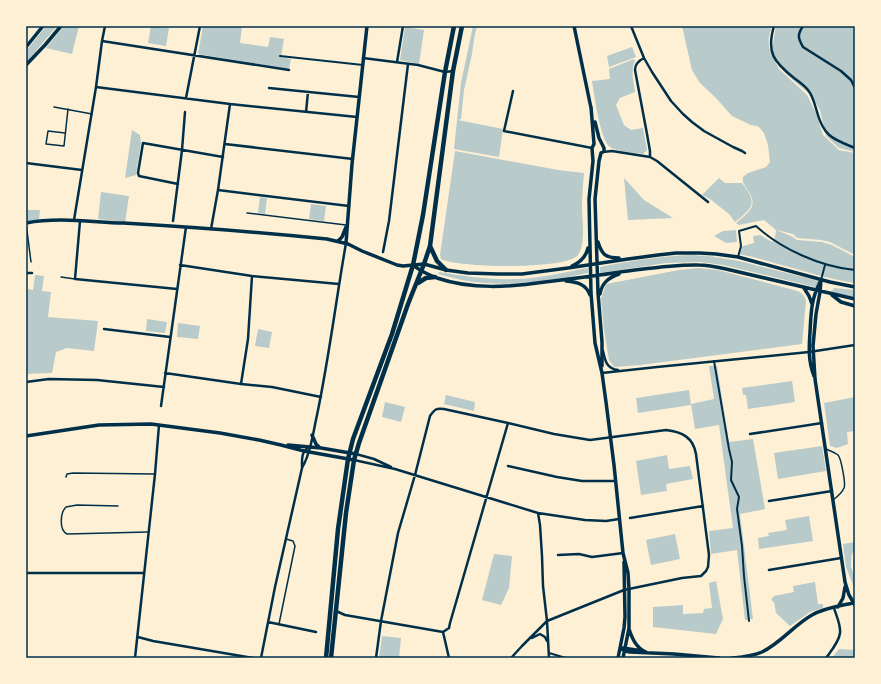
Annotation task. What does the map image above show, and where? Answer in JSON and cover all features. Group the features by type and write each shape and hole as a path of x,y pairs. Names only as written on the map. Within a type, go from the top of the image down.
{"highway":[{"path":"326,658 338,529 349,453 386,350 413,265 423,215 445,72 454,26"},
{"path":"331,658 346,514 354,460 408,304 430,246 452,71 462,26"},
{"path":"430,246 437,261 446,270"},
{"path":"416,284 424,278 435,277"}],"street":[{"path":"26,47 43,26"},
{"path":"26,65 61,26"},
{"path":"74,220 92,114 102,41 106,26"},
{"path":"186,98 200,26"},
{"path":"302,468 306,462 310,447 320,397 346,243 362,65 367,26"},
{"path":"397,62 403,26"},
{"path":"574,26 591,106 604,150 599,162 596,191 597,276 602,347 602,373"},
{"path":"631,26 644,58 665,92 683,114 704,131 733,148 745,153"},
{"path":"774,26 770,39 773,57 782,68 802,84 811,94 821,124 826,133 855,148"},
{"path":"803,26 799,34 800,41 803,46 842,71 851,80 855,88"},
{"path":"102,41 289,70"},
{"path":"280,56 362,65"},
{"path":"363,58 424,66 445,72 452,71"},
{"path":"644,58 638,62 635,66 635,70 648,134 650,157"},
{"path":"383,252 389,221 408,64"},
{"path":"96,86 230,104 357,117"},
{"path":"269,88 359,97"},
{"path":"513,90 504,131 593,147 599,142 612,152"},
{"path":"306,112 308,92"},
{"path":"211,229 230,104"},
{"path":"591,106 593,161 589,199 590,276 596,343 602,373 616,481 624,559 623,567 627,590 629,628 631,636 639,647 651,653"},
{"path":"173,221 185,112"},
{"path":"178,184 138,176 143,143 223,157"},
{"path":"225,144 353,159"},
{"path":"593,147 596,154 612,152 650,157 708,202"},
{"path":"26,163 82,170"},
{"path":"218,190 349,206"},
{"path":"26,223 51,220 74,220 186,227 338,241 397,265 403,266 424,264 446,270 468,273 522,274 676,253 716,254 738,257 821,280 855,287"},
{"path":"80,221 75,279 177,289"},
{"path":"338,241 342,237 347,226"},
{"path":"738,257 741,246 739,231 756,226 784,246 825,265 855,270"},
{"path":"161,406 186,227"},
{"path":"568,268 585,257 588,249 590,233"},
{"path":"596,236 602,252 605,255 614,258 628,259"},
{"path":"180,265 252,276 339,284"},
{"path":"413,265 421,272 455,283 490,286 516,285 597,276 659,267 685,265 713,266 855,299"},
{"path":"811,352 821,280 825,265"},
{"path":"599,299 600,289 607,280 627,271"},
{"path":"26,273 32,273"},
{"path":"241,384 248,339 252,276"},
{"path":"561,280 582,285 588,290 592,300"},
{"path":"732,658 750,656 762,652 798,624 821,610 854,604 849,595 845,582 815,379 815,364 811,352 812,305 816,290 821,280"},
{"path":"803,287 809,296 812,305"},
{"path":"831,294 841,302 855,306"},
{"path":"104,329 170,337"},
{"path":"602,373 811,352 855,345"},
{"path":"602,347 608,367 613,370 626,370"},
{"path":"714,361 732,462 731,480 739,497 737,509 749,621"},
{"path":"166,373 272,387 320,397"},
{"path":"26,382 49,379 97,380 164,387"},
{"path":"376,658 381,621 398,533 430,416 434,410 438,408 444,409 568,437 590,440 666,430 678,432 687,436 694,445 695,449 703,506 709,555 708,567 704,574 701,576 682,578 627,590 547,621 511,658"},
{"path":"336,610 345,615 443,632 449,628 508,423"},
{"path":"750,434 822,423"},
{"path":"26,436 99,425 127,424 151,424 220,433 395,469 538,513 584,520 619,519"},
{"path":"134,658 138,636 159,425"},
{"path":"312,435 316,444 321,448"},
{"path":"281,445 321,448 356,454 374,459 395,469"},
{"path":"261,658 275,587 302,468 302,457 304,451 310,447"},
{"path":"508,466 582,481 616,481"},
{"path":"769,501 832,491"},
{"path":"630,518 703,506"},
{"path":"538,513 549,658"},
{"path":"558,555 579,554 592,557 623,553"},
{"path":"769,570 841,558"},
{"path":"855,561 855,568"},
{"path":"26,573 144,573"},
{"path":"836,607 841,602 845,582"},
{"path":"618,658 624,628 627,590"},
{"path":"826,658 838,641 840,633 836,607"},
{"path":"268,622 316,632"},
{"path":"623,658 629,628"},
{"path":"443,632 448,658"},
{"path":"527,641 537,635 542,635 545,637 548,645"},
{"path":"138,636 152,640 253,658"},
{"path":"620,648 675,656 719,658"},
{"path":"549,653 566,658"}],"lane":[{"path":"54,106 92,114"},
{"path":"65,133 48,131 46,144 64,146 68,109"},
{"path":"247,213 347,226"},
{"path":"26,223 31,262"},
{"path":"61,277 75,279"},
{"path":"826,449 838,455 844,483 844,488 840,495 833,500"},
{"path":"66,477 67,474 74,473 155,474"},
{"path":"118,506 77,505 66,507 62,513 62,528 64,532 68,534 148,532"},
{"path":"279,624 295,546 293,541 286,539"}],"shaded area":[{"path":"46,26 57,26 26,63 26,51"},
{"path":"64,26 79,26 72,54 46,48"},
{"path":"151,26 169,28 166,46 148,43"},
{"path":"203,26 242,26 240,43 268,47 270,37 284,39 281,57 291,59 289,69 198,54"},
{"path":"473,26 477,26 464,90 461,119 458,120 503,129 499,157 454,149 461,83"},
{"path":"682,26 772,26 769,38 769,48 779,69 807,95 816,113 823,135 839,150 855,153 855,255 830,242 797,238 793,234 776,230 764,220 739,225 736,223 749,211 752,204 751,195 743,182 743,177 748,173 766,167 770,162 768,145 764,133 760,128 732,116 700,83 692,70"},
{"path":"776,26 855,26 855,152 839,148 826,136 820,110 812,96 787,75 772,56"},
{"path":"405,27 424,30 419,64 400,60"},
{"path":"632,47 636,57 609,67 607,56"},
{"path":"634,59 633,73 635,92 620,98 616,105 624,125 631,130 643,128 647,150 643,154 616,150 606,143 600,127 592,81 610,79 609,69"},
{"path":"132,130 140,135 141,143 136,175 125,178"},
{"path":"455,151 558,170 584,173 582,203 583,238 578,255 570,260 554,263 511,266 468,264 441,259 440,255"},
{"path":"624,178 644,200 673,218 628,220"},
{"path":"719,178 725,183 742,183 752,201 746,213 735,222 729,214 710,199 702,195"},
{"path":"101,192 129,196 125,222 98,219"},
{"path":"260,197 267,198 265,214 258,213"},
{"path":"311,204 326,206 324,221 309,219"},
{"path":"26,210 40,210 39,220 26,222"},
{"path":"736,230 737,242 726,243 714,236 723,231"},
{"path":"776,230 797,240 822,242 832,245 855,257 855,283 826,277 739,254 740,247 754,243 753,236 760,235 772,242 775,238"},
{"path":"691,255 709,256 739,261 819,281 815,287 723,265 700,262 666,263 600,273 600,267 645,259"},
{"path":"588,268 588,273 549,280 510,284 472,282 438,274 439,272 486,278 524,279 543,277"},
{"path":"699,268 718,270 794,290 802,294 806,301 802,344 614,367 609,360 601,299 606,284 679,270"},
{"path":"35,275 44,276 42,291 51,292 48,317 98,321 94,351 67,348 56,352 52,373 26,374 26,297 28,289 33,290"},
{"path":"834,288 855,290 855,297 830,292"},
{"path":"147,319 167,322 165,333 146,331"},
{"path":"178,323 200,326 198,339 177,337"},
{"path":"258,329 272,332 269,348 255,346"},
{"path":"709,366 717,366 729,442 753,439 765,509 740,514 753,619 745,620 737,550 711,554 709,531 733,528 719,425 695,429 691,404 714,399"},
{"path":"792,381 795,402 748,409 746,395 743,395 742,388"},
{"path":"689,390 691,405 638,413 636,398"},
{"path":"446,395 475,402 474,411 444,404"},
{"path":"855,397 855,431 847,432 848,444 837,448 830,446 824,403"},
{"path":"385,402 405,407 401,422 382,417"},
{"path":"822,446 826,471 778,479 774,453"},
{"path":"667,455 669,469 690,466 693,479 666,484 667,491 641,495 636,461"},
{"path":"809,516 813,541 759,549 758,538 769,536 768,533 787,530 785,520"},
{"path":"675,534 680,559 651,565 646,540"},
{"path":"855,542 855,550 852,554 851,567 855,577 855,590 846,567 843,544"},
{"path":"494,554 512,556 509,588 501,605 482,600"},
{"path":"716,581 723,619 716,634 653,627 653,607 683,605 683,614 703,613 704,609 712,608 709,583"},
{"path":"815,582 818,604 823,604 823,608 810,612 790,626 776,613 774,602 771,600 774,596 794,592 793,586"},
{"path":"382,636 401,638 399,658 379,658"},
{"path":"839,649 855,650 855,658 832,658"}]}
